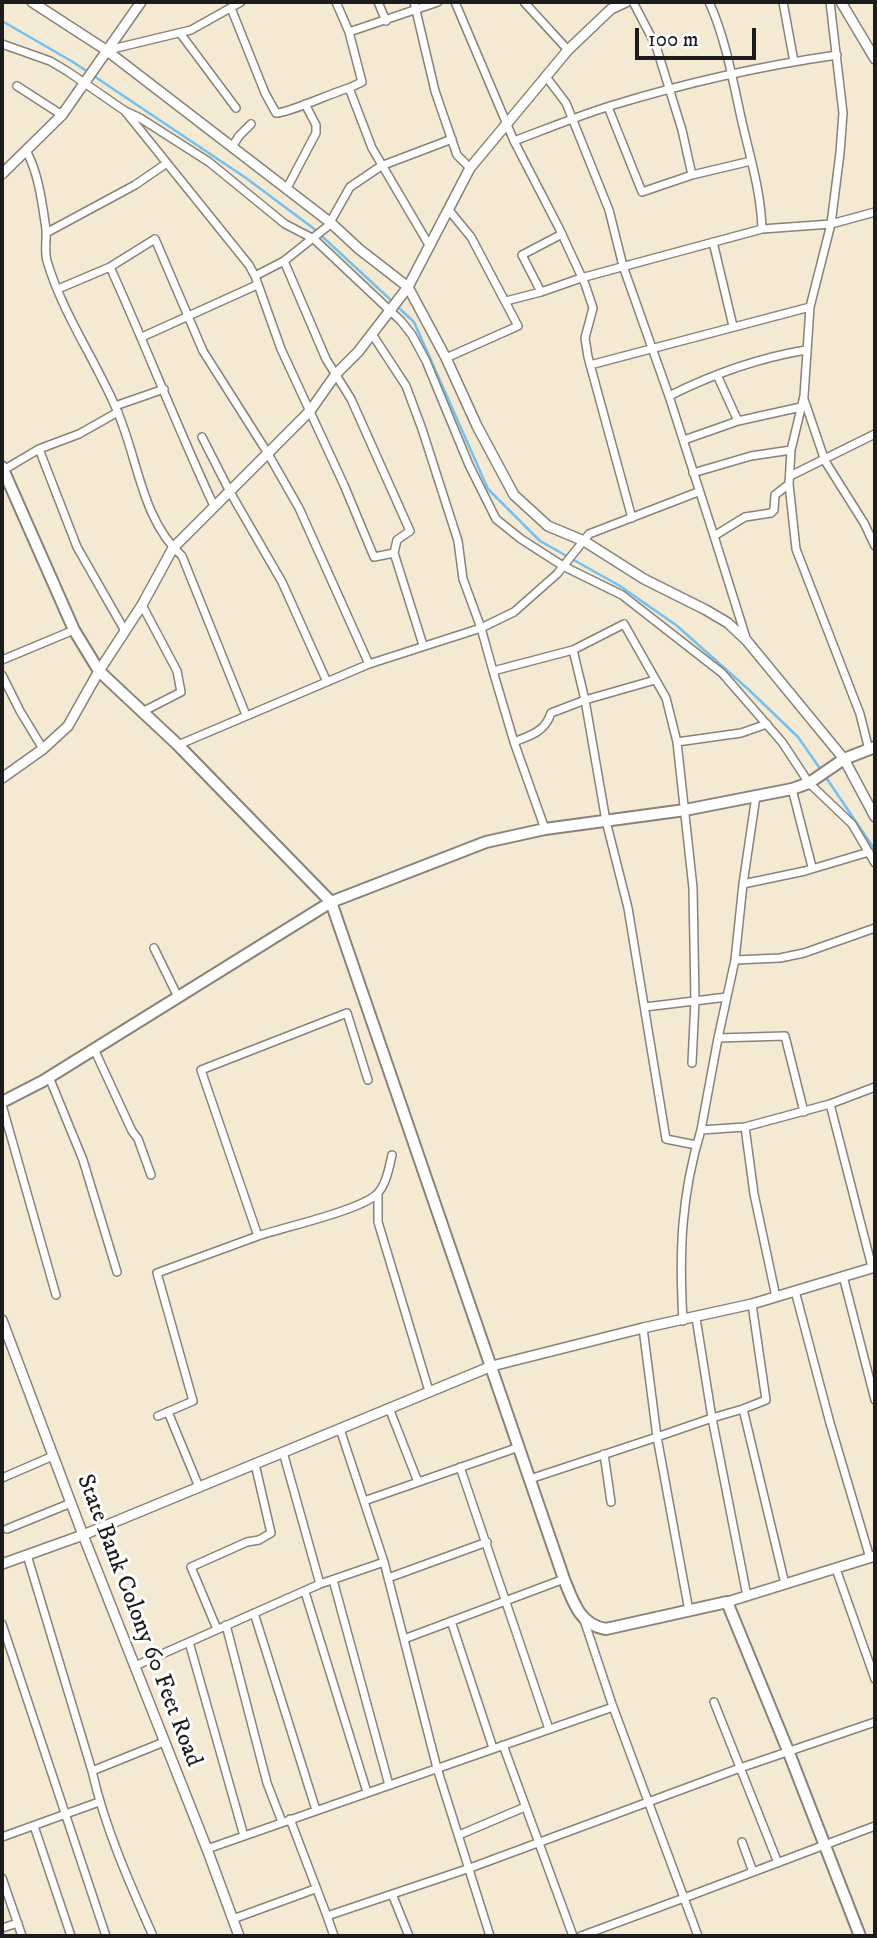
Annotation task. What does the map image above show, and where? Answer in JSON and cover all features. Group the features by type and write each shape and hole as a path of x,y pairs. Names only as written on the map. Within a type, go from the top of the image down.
{"main road":[{"path":"2,469 74,630 99,671 144,711 331,902 575,1608 584,1620 595,1628 606,1629 727,1602 860,1936"},
{"path":"2,1104 331,902 486,842 545,829 685,810 792,789 812,781 841,761 872,748"}],"street":[{"path":"32,2 106,50 287,188 407,288 446,358 477,426 514,495 548,526 728,624 747,641 841,761 875,817"},
{"path":"106,50 191,30 241,2"},
{"path":"231,8 265,93 276,113 283,114 362,82 349,32 336,2"},
{"path":"378,2 386,21"},
{"path":"414,2 435,90 457,155 470,168"},
{"path":"349,32 438,2"},
{"path":"455,2 514,141 562,234 593,308 585,338 590,365 632,518"},
{"path":"524,2 568,50"},
{"path":"2,778 43,749 68,726 99,671 142,605 173,548 310,411 336,374 358,352 407,288 470,168 568,50 611,9 626,2"},
{"path":"633,2 656,46 671,89 692,175"},
{"path":"709,2 717,19 762,204 762,229"},
{"path":"783,2 794,62"},
{"path":"830,2 843,113 831,224 810,307 804,396 792,450 789,480 796,549 872,748"},
{"path":"841,2 875,59"},
{"path":"3,168 27,152 62,116 137,3"},
{"path":"180,33 236,108"},
{"path":"2,44 50,61 86,82 125,111 144,131 249,265 281,348 374,557 394,553"},
{"path":"514,141 608,107 671,89 731,74 836,55"},
{"path":"547,78 566,103 609,210 623,266 684,440 692,473 747,641"},
{"path":"17,86 62,116"},
{"path":"349,88 381,166 429,245"},
{"path":"287,188 316,132 316,125 305,104"},
{"path":"608,107 642,192 692,175 751,161"},
{"path":"125,111 209,162 285,224 316,238 390,308 420,348 469,465 496,519 521,540 622,595 722,673 812,781 852,824 875,863"},
{"path":"232,147 251,124"},
{"path":"142,337 190,317 284,261 316,238 329,224 350,187 381,166 452,139"},
{"path":"27,152 37,171 46,233 45,251 58,289 117,409 148,502 164,535 183,556 246,715"},
{"path":"46,233 135,185 167,163"},
{"path":"446,358 518,326 471,237 448,208"},
{"path":"506,302 623,266 762,229 831,224 875,212"},
{"path":"541,292 522,256 562,234"},
{"path":"58,289 110,267 155,239 203,351 299,508 369,664"},
{"path":"713,242 733,326"},
{"path":"284,261 326,359 351,399 410,531 397,540 394,553 423,645"},
{"path":"110,267 164,389 178,430 214,506"},
{"path":"590,365 810,307"},
{"path":"372,334 406,386 422,429 458,541 463,579 481,628 514,742 545,829"},
{"path":"669,396 770,356 806,350"},
{"path":"717,375 738,421"},
{"path":"2,469 39,449 79,434 117,409 164,389"},
{"path":"804,396 825,461 864,523 875,546"},
{"path":"684,440 738,421 801,407"},
{"path":"714,536 745,517 771,513 774,510 775,495 789,480 875,434"},
{"path":"202,437 282,582 327,682"},
{"path":"39,449 77,547 125,631"},
{"path":"692,473 751,456 792,450"},
{"path":"178,745 369,664 481,628 514,612 598,530 698,492"},
{"path":"142,605 177,671 181,692 144,711"},
{"path":"493,671 573,650 624,624 666,698 677,742 693,888 695,1001 692,1063"},
{"path":"2,660 74,630"},
{"path":"573,650 586,700 606,821 628,908 666,1139 696,1145"},
{"path":"2,675 43,749"},
{"path":"514,742 541,731 551,713 655,680"},
{"path":"677,742 740,733 767,724"},
{"path":"792,789 812,867"},
{"path":"683,1321 680,1270 683,1206 735,960 756,796"},
{"path":"743,884 805,871 869,852"},
{"path":"735,960 780,958 804,953 875,928"},
{"path":"154,948 178,997"},
{"path":"645,1007 727,997"},
{"path":"258,1236 201,1070 347,1013 368,1080"},
{"path":"718,1038 785,1036 804,1112"},
{"path":"94,1049 138,1139 151,1175"},
{"path":"49,1077 83,1160 117,1272"},
{"path":"701,1130 745,1127 804,1112 875,1087"},
{"path":"2,1104 56,1295"},
{"path":"2,1564 83,1535 492,1366 752,1304 874,1267 830,1104"},
{"path":"745,1127 754,1194 776,1297"},
{"path":"392,1155 387,1176 378,1194 378,1222 429,1391"},
{"path":"158,1416 193,1401 157,1273 258,1236 362,1204 378,1194"},
{"path":"843,1276 875,1400"},
{"path":"727,1602 873,1557 830,1423 794,1291"},
{"path":"530,1479 766,1400 752,1304"},
{"path":"696,1318 712,1418 747,1596"},
{"name":"State Bank Colony 60 Feet Road","path":"2,1320 239,1936"},
{"path":"643,1328 657,1437 689,1611"},
{"path":"389,1408 418,1482"},
{"path":"743,1409 785,1584"},
{"path":"168,1412 199,1487"},
{"path":"340,1429 384,1562 436,1768 490,1936"},
{"path":"364,1501 519,1447"},
{"path":"283,1452 320,1584"},
{"path":"604,1454 611,1502"},
{"path":"2,1478 53,1456"},
{"path":"217,1629 191,1567 271,1533 255,1464"},
{"path":"460,1467 548,1729"},
{"path":"7,1529 71,1503"},
{"path":"388,1578 487,1542"},
{"path":"27,1555 92,1770 99,1802 123,1869 153,1936"},
{"path":"135,1666 320,1584 384,1562"},
{"path":"836,1569 875,1679"},
{"path":"404,1639 564,1579"},
{"path":"333,1580 390,1785"},
{"path":"305,1592 367,1793"},
{"path":"254,1613 316,1810"},
{"path":"584,1620 648,1804 698,1936"},
{"path":"451,1621 493,1748"},
{"path":"2,1624 106,1936"},
{"path":"226,1625 267,1783 286,1820 334,1936"},
{"path":"189,1642 244,1836"},
{"path":"714,1702 778,1863"},
{"path":"207,1849 614,1707"},
{"path":"327,1916 470,1868 740,1768 875,1722"},
{"path":"92,1770 164,1742"},
{"path":"503,1745 573,1936"},
{"path":"2,1837 99,1802"},
{"path":"459,1835 526,1807"},
{"path":"34,1826 71,1936"},
{"path":"581,1936 875,1829"},
{"path":"742,1842 753,1872"},
{"path":"2,1880 22,1936"},
{"path":"233,1919 314,1889"},
{"path":"393,1894 409,1936"},
{"path":"2,1928 18,1923"}],"waterway":[{"path":"2,21 73,62 246,178 313,228 393,302"},
{"path":"398,307 414,322 488,489 540,541 620,586 676,625 798,737 821,770"},
{"path":"825,776 875,850"}]}
